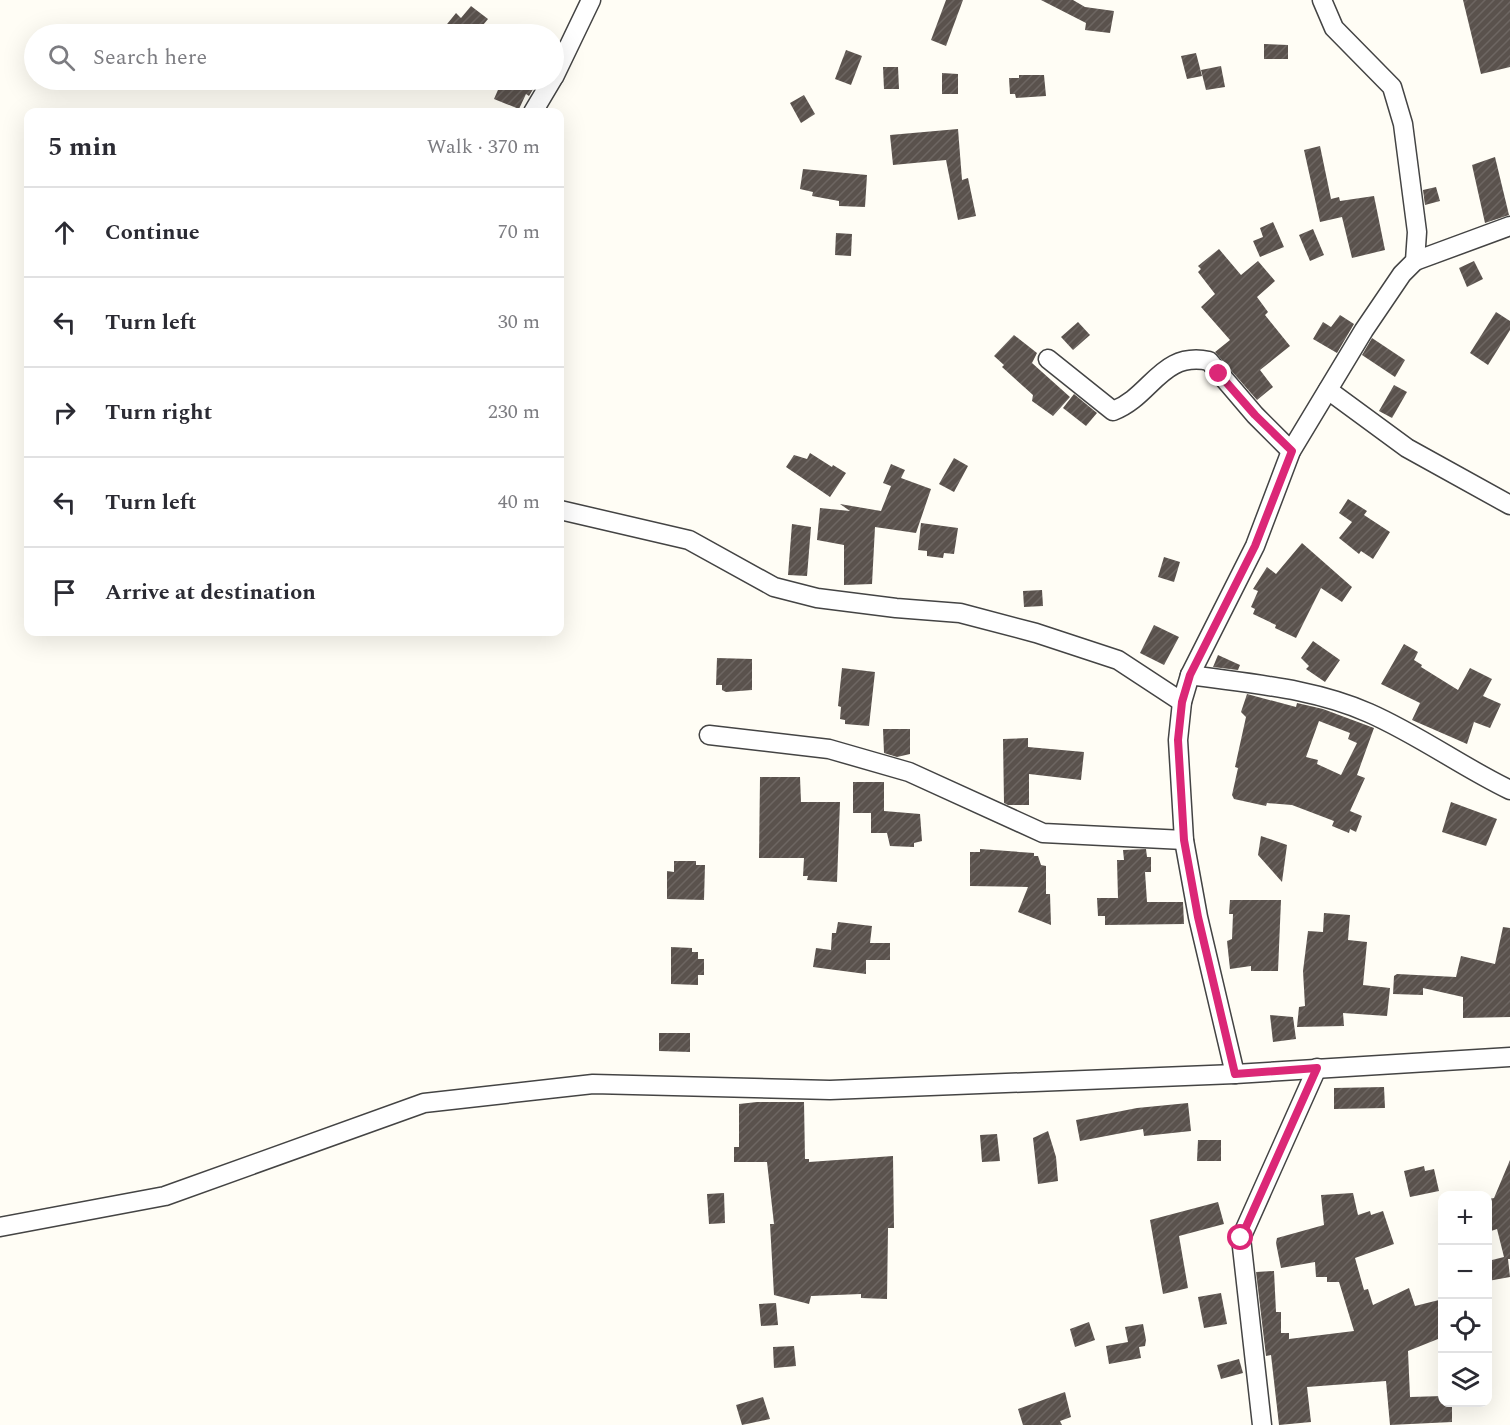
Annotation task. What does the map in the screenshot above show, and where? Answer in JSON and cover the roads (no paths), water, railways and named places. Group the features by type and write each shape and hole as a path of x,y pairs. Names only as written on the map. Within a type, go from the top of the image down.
{"street":[{"path":"564,55 591,0"},
{"path":"1322,0 1334,28 1392,87 1403,124 1418,232 1415,261"},
{"path":"535,108 546,90"},
{"path":"1235,1074 1198,917 1184,840 1178,740 1182,702 1190,675 1255,546 1292,451 1364,330 1402,274 1415,261 1510,226"},
{"path":"1048,359 1113,411 1129,405 1171,364 1198,359 1209,362 1255,415 1292,451"},
{"path":"1328,390 1407,448 1510,505"},
{"path":"564,511 689,540 774,587 817,598 960,613 1036,633 1118,660 1182,702"},
{"path":"1190,675 1299,690 1368,712 1429,743 1477,774 1510,790"},
{"path":"709,735 829,749 909,772 1043,833 1184,840"},
{"path":"0,1227 165,1196 424,1103 592,1084 830,1090 1235,1074 1510,1057"},
{"path":"1262,1425 1241,1238 1317,1068"}]}
